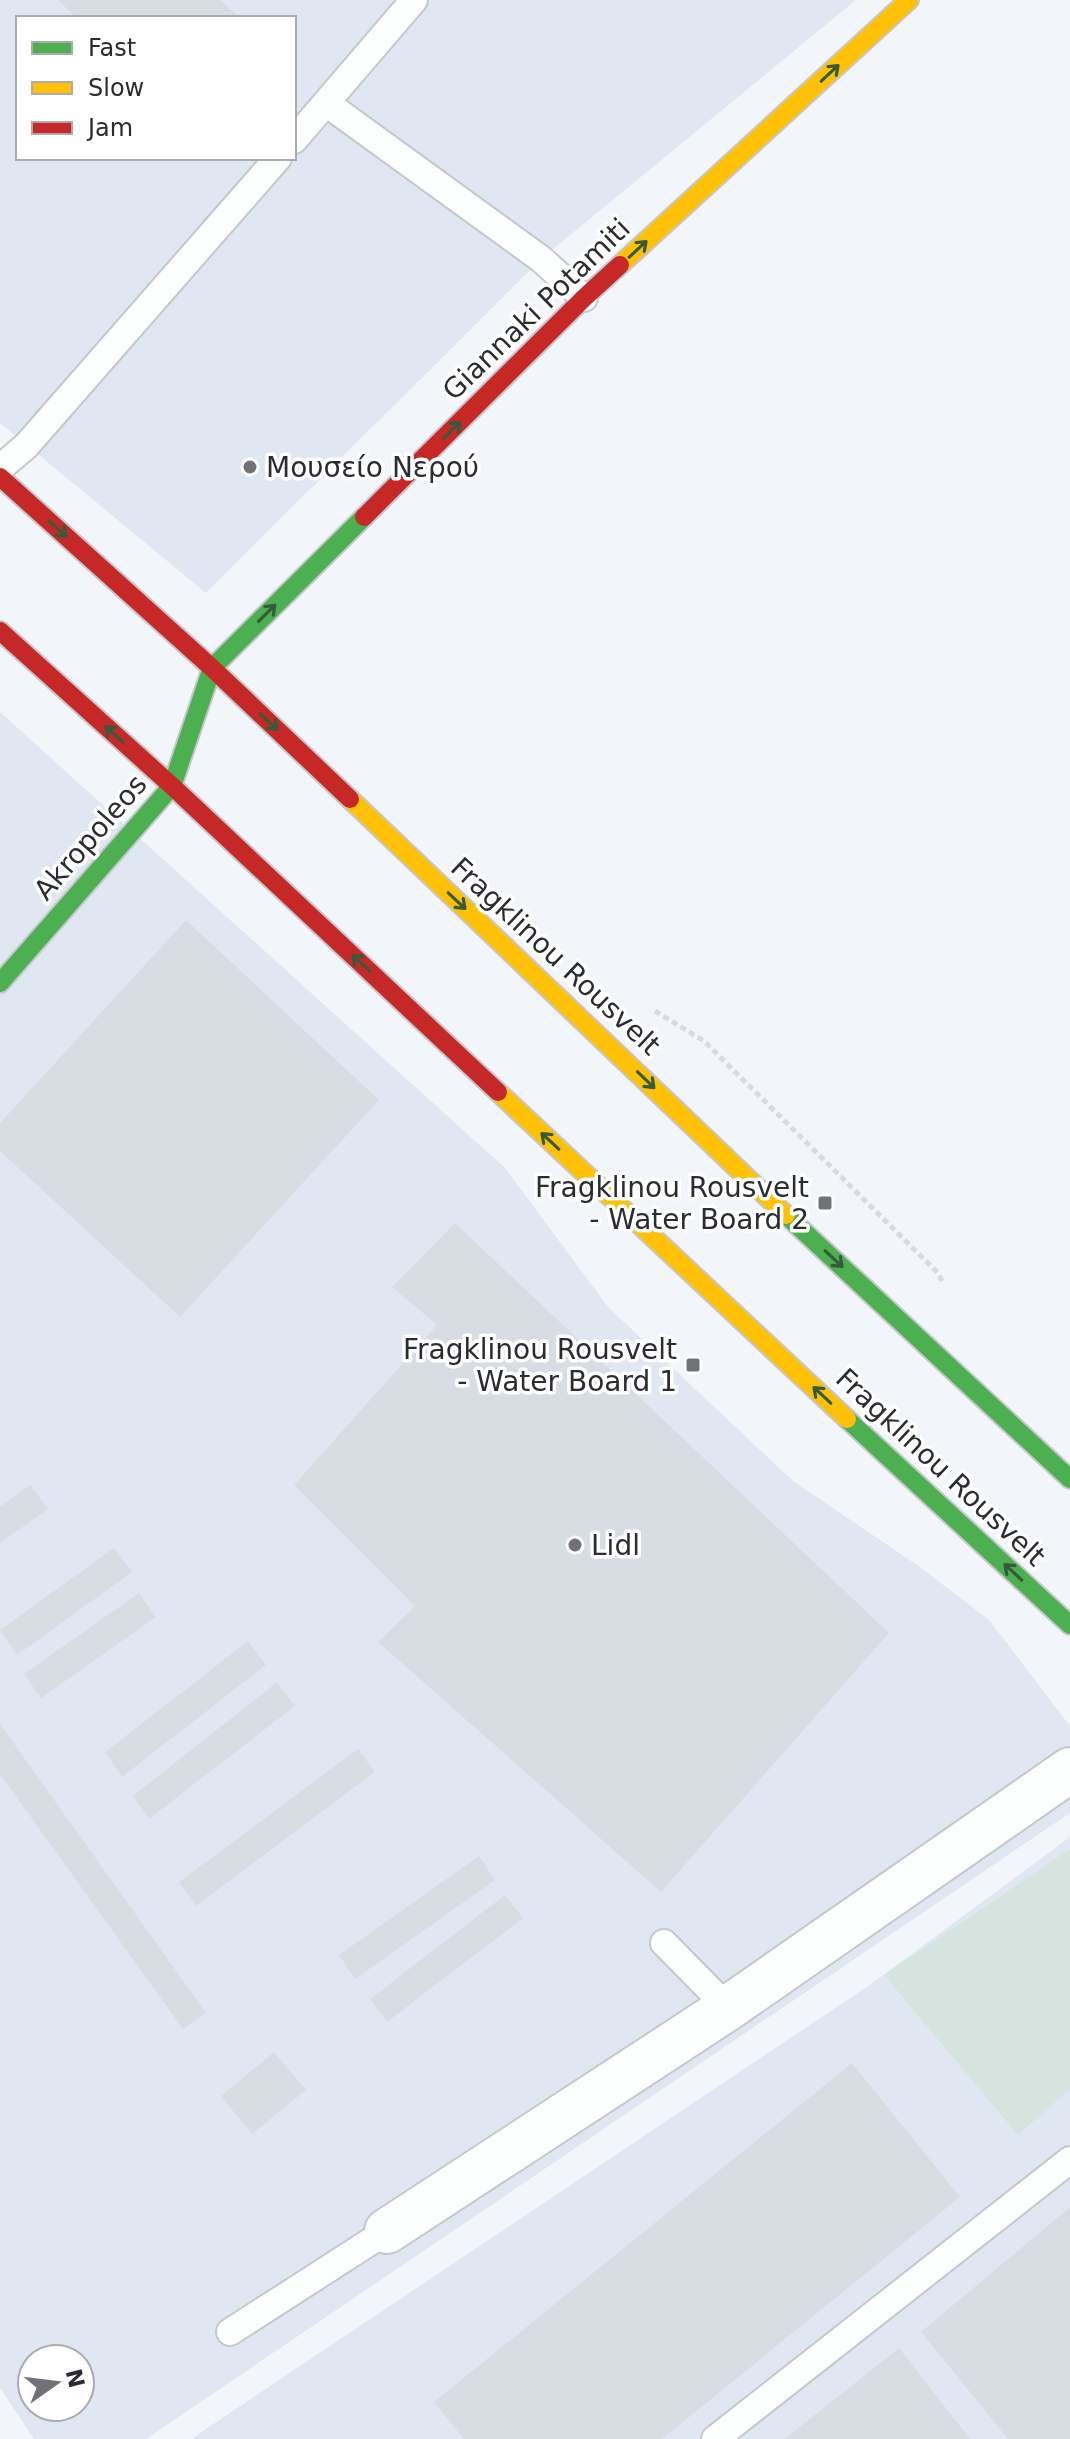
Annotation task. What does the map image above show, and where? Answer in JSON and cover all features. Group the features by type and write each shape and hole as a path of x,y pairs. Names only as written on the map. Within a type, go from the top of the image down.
{"main road":[{"name":"Giannaki Potamiti","path":"212,668 584,298 909,0"},
{"name":"Fragklinou Rousvelt","path":"0,477 212,668 796,1224 1070,1479"},
{"name":"Fragklinou Rousvelt","path":"0,631 172,786 1070,1625"},
{"name":"Akropoleos","path":"0,983 172,786 212,668"}],"street":[{"path":"387,2231 728,2008 1070,1770"}],"lane":[{"path":"296,138 414,0"},
{"path":"326,103 541,259 584,298"},
{"path":"0,468 26,446 276,160"},
{"path":"664,1943 728,2008"},
{"path":"715,2439 1070,2160"},
{"path":"230,2332 387,2231"}],"shaded area":[{"path":"0,0 856,0 541,259 206,593 0,423"},
{"path":"0,712 505,1168 608,1307 793,1481 920,1567 989,1620 1070,1726 1070,1813 146,2439 34,2439 23,2423 96,2423 96,2343 16,2343 16,2412 0,2388"},
{"path":"1070,1837 1070,2439 191,2439 871,1984"},
{"path":"1070,1849 1070,2089 1018,2135 884,1975"}],"building":[{"path":"58,0 220,0 238,16 75,16"},
{"path":"186,920 379,1100 180,1317 0,1151 0,1123"},
{"name":"Lidl","path":"455,1223 889,1633 661,1892 378,1642 415,1606 294,1485 437,1325 392,1287"},
{"path":"30,1485 48,1509 0,1543 0,1507"},
{"path":"114,1548 132,1572 17,1655 0,1630"},
{"path":"139,1593 156,1617 41,1698 24,1674"},
{"path":"248,1641 266,1665 122,1777 105,1752"},
{"path":"277,1682 295,1706 149,1819 133,1796"},
{"path":"0,1724 206,2013 183,2029 0,1774"},
{"path":"358,1749 375,1772 196,1906 179,1882"},
{"path":"479,1856 495,1880 355,1979 339,1955"},
{"path":"505,1895 523,1918 387,2022 370,1999"},
{"path":"274,2052 306,2090 252,2134 221,2096"},
{"path":"852,2063 960,2197 662,2439 464,2439 434,2402"},
{"path":"1070,2207 1070,2439 1008,2439 921,2332"},
{"path":"899,2348 970,2439 784,2439 797,2429"}],"traffic: fast":[{"path":"0,983 172,786 212,668 364,517"},
{"path":"786,1215 1070,1479"},
{"path":"847,1419 1070,1625"}],"traffic: slow":[{"path":"620,265 909,0"},
{"path":"350,799 786,1215"},
{"path":"498,1092 847,1419"}],"traffic: jam":[{"path":"364,517 620,265"},
{"path":"0,477 212,668 350,799"},
{"path":"0,631 172,786 498,1092"}],"place":[{"name":"Μουσείο Νερού","path":"250,467"},
{"name":"Fragklinou Rousvelt - Water Board 2","path":"825,1203"},
{"name":"Fragklinou Rousvelt - Water Board 1","path":"693,1365"},
{"name":"Lidl","path":"575,1545"}]}
